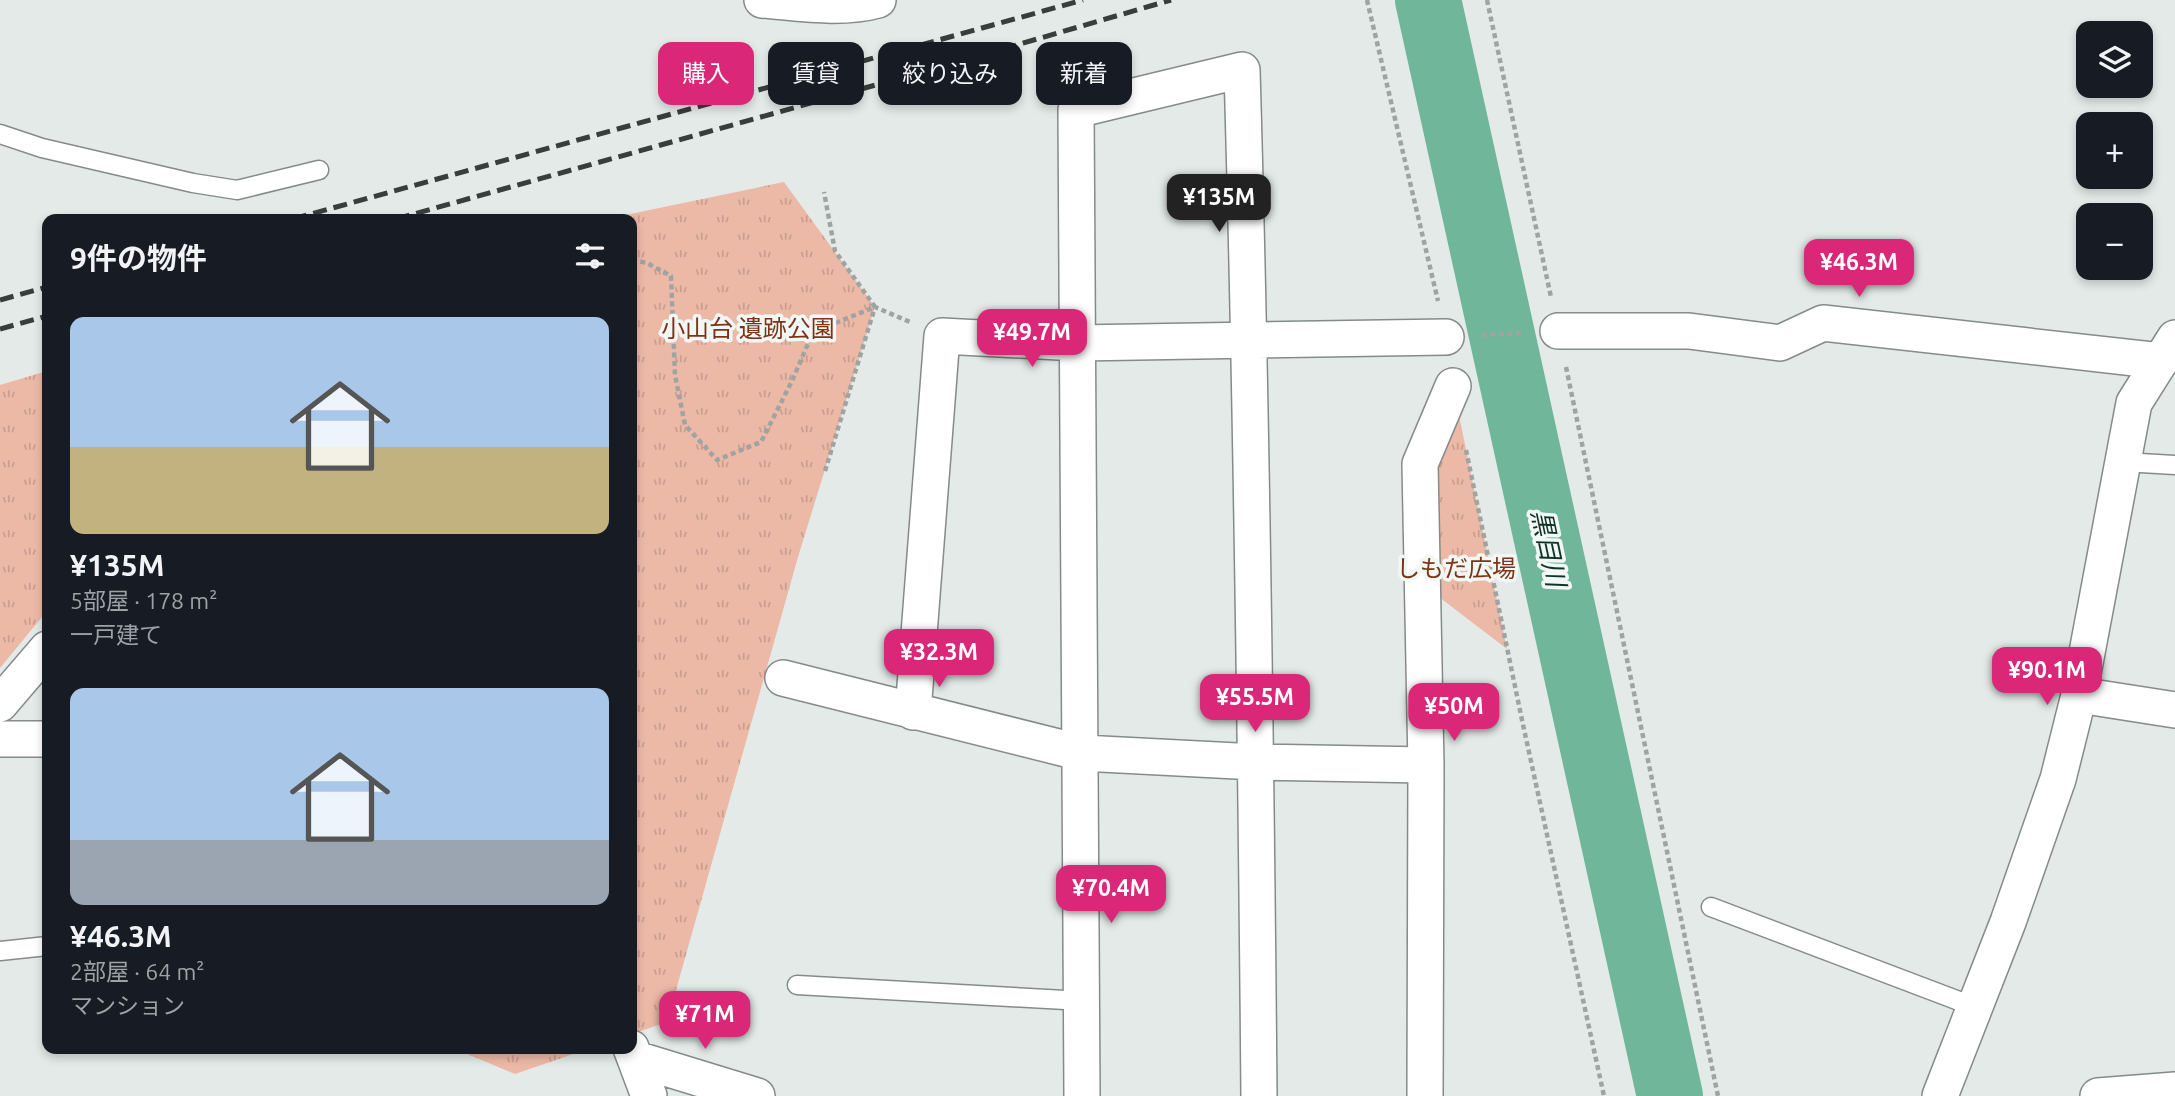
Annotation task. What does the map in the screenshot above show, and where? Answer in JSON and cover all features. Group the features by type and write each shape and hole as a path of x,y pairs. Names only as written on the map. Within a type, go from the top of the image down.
{"street":[{"path":"762,0 838,5 878,0"},
{"path":"1082,1096 1076,110 1242,70 1250,341 1259,1096"},
{"path":"1558,331 1689,331 1780,343 1823,323 2168,349 2134,403 2079,695 2058,779 2008,922 1940,1096"},
{"path":"913,712 942,335 1078,343 1446,337"},
{"path":"1425,1096 1426,765 1420,464 1452,386"},
{"path":"0,704 42,655"},
{"path":"783,678 1082,753 1256,762 1426,765"},
{"path":"2079,695 2175,710"},
{"path":"0,739 42,739"},
{"path":"634,1054 649,1096"},
{"path":"637,1054 758,1096"},
{"path":"2098,1096 2175,1090"}],"lane":[{"path":"0,134 42,148 193,183 237,190 319,170"},
{"path":"2123,462 2175,465"},
{"path":"1711,907 1975,1007"},
{"path":"0,951 42,947"},
{"path":"797,985 1083,1001"}],"path":[{"path":"1367,0 1446,337 1558,331"},
{"path":"1488,0 1718,1096"},
{"path":"824,192 835,251 875,307"},
{"path":"637,261 647,263 671,276 675,375 685,425 717,460 761,442 813,332 875,307"},
{"path":"825,471 875,307"},
{"path":"1452,386 1604,1096"}],"green space":[{"name":"小山台 遺跡公園","path":"784,182 875,307 798,557 667,1022 637,1032 637,214 630,214"},
{"path":"42,372 42,617 0,668 0,385"},
{"name":"しもだ広場","path":"1453,386 1507,649 1422,584 1420,464"},
{"path":"467,1054 573,1054 515,1074"}],"waterway":[{"name":"黒目川","path":"1428,0 1670,1096"}],"railway":[{"path":"311,214 1083,0"},
{"path":"414,214 1171,0"},
{"path":"0,300 42,288"},
{"path":"0,329 42,317"}]}
